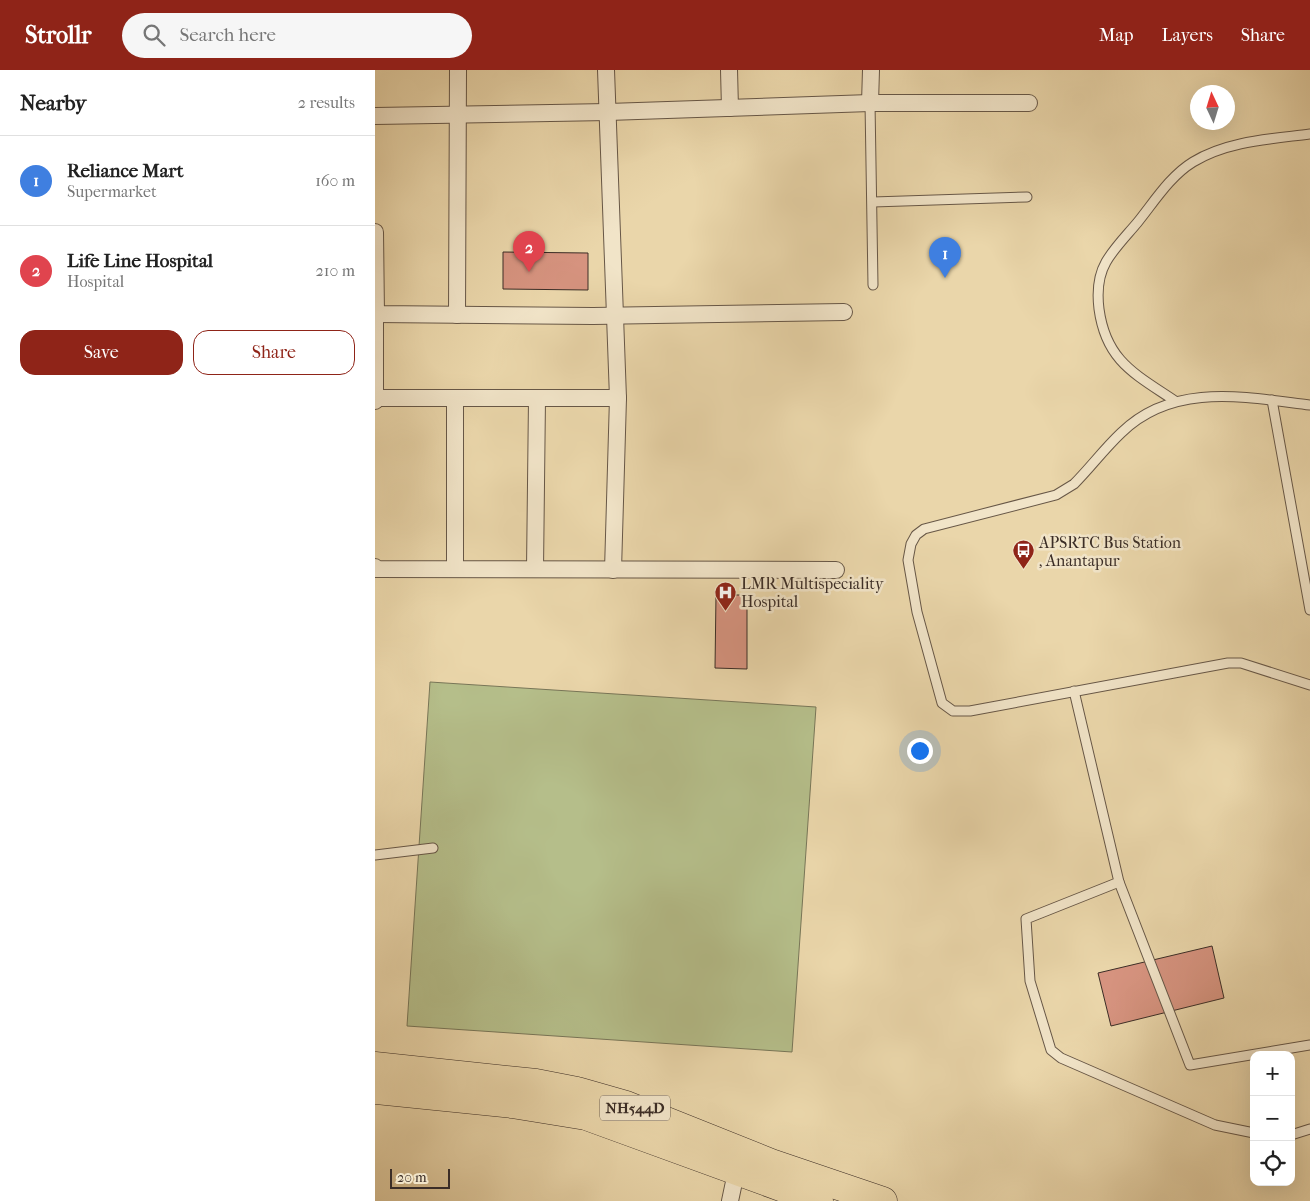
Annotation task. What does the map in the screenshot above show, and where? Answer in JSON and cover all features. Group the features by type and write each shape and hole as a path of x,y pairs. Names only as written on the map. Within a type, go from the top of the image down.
{"highway":[{"name":"NH544D","path":"375,1066 536,1083 577,1090 626,1105 819,1201"},
{"name":"NH544D","path":"375,1090 512,1104 586,1116 883,1201"}],"street":[{"path":"457,315 458,70"},
{"path":"606,70 617,314 618,398 613,570"},
{"path":"729,70 730,108"},
{"path":"870,103 871,70"},
{"path":"375,116 608,112 870,103 1029,103"},
{"path":"375,232 375,399 618,398"},
{"path":"375,314 844,312"},
{"path":"455,399 455,569"},
{"path":"535,569 537,399"},
{"path":"375,567 375,569 836,570"},
{"path":"730,1201 738,1161"}],"lane":[{"path":"870,103 873,285"},
{"path":"1175,401 1128,369 1110,349 1101,326 1098,301 1099,277 1107,260 1173,178 1193,162 1217,151 1242,144 1310,134"},
{"path":"873,202 1027,197"},
{"path":"1310,405 1272,400 1200,396 1157,407 1132,424 1066,490 1040,499 935,525 916,535 911,544 908,560 917,612 942,703 953,712 970,711 1233,663 1241,663 1310,685"},
{"path":"1272,400 1310,610"},
{"path":"1074,691 1119,882 1190,1065 1310,1046"},
{"path":"375,854 433,848"},
{"path":"1119,882 1027,919 1030,981 1051,1050 1061,1058 1215,1125 1250,1132"},
{"path":"1295,1134 1310,1130"}],"green space":[{"path":"430,682 816,707 792,1052 407,1026"}],"building":[{"path":"503,252 588,253 588,290 503,289"},
{"path":"716,595 747,595 747,669 715,668"},
{"path":"1212,946 1224,998 1111,1026 1098,973"}],"place":[{"name":"Life Line Hospital","path":"529,272"},
{"name":"Reliance Mart","path":"945,278"},
{"name":"APSRTC Bus Station , Anantapur","path":"1023,570"},
{"name":"LMR Multispeciality Hospital","path":"725,611"}]}
